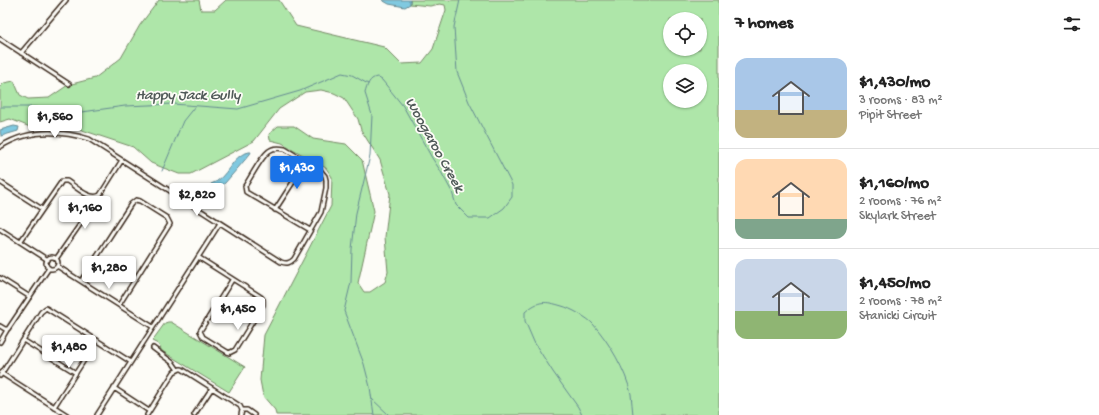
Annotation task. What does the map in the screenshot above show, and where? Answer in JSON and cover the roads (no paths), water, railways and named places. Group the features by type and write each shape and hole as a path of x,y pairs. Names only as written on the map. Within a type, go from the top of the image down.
{"street":[{"path":"21,53 66,0"},
{"path":"0,39 69,84"},
{"path":"0,147 32,134 56,132 77,135 89,139 281,262 289,263 294,259 321,212 326,188 326,176 320,170 285,149 274,148 266,155 244,189 246,192 310,230"},
{"path":"20,242 60,182 64,180 90,196 95,197 100,195 122,160"},
{"path":"276,210 306,162"},
{"path":"0,182 42,209"},
{"path":"56,259 95,203 95,197"},
{"path":"81,281 134,201 140,202 167,218 170,224 119,305"},
{"path":"97,415 220,223"},
{"path":"0,229 48,260"},
{"path":"49,268 46,264 48,260 53,257 56,259"},
{"path":"198,257 261,297 264,303 235,350 229,353 203,337 200,331 232,280"},
{"path":"56,259 58,266 153,327"},
{"path":"49,268 53,269 58,266"},
{"path":"0,342 49,268"},
{"path":"0,278 30,297"},
{"path":"67,415 1,374 41,312 46,308 131,362"},
{"path":"0,326 7,330"},
{"path":"23,340 76,373"},
{"path":"54,406 97,340"},
{"path":"153,348 173,363 178,370"},
{"path":"147,415 174,372 182,369 240,406 242,410 241,415"},
{"path":"114,388 149,411"},
{"path":"194,415 212,388"},
{"path":"242,410 247,410 254,415"}],"water":[{"path":"382,0 410,0 410,4 405,7 389,4"},
{"path":"14,126 19,127 18,131 1,136 0,130"},
{"path":"251,152 250,154 225,183 211,189 211,184 222,177 238,158"}],"waterway":[{"name":"Woogaroo Creek","path":"374,415 370,387 364,364 344,311 351,282 352,249 356,213 370,156 372,115 365,93 370,81 377,77 382,80 403,106 452,192 456,205 469,218 490,218 504,208 512,197 512,185 469,102 457,72 454,27 460,0"},
{"name":"Happy Jack Gully","path":"0,107 34,107 82,112 125,106 173,104 238,109 300,91 342,73 352,75 368,84"},
{"path":"162,171 183,121 195,106"},
{"path":"582,415 534,342 525,321 525,312 534,305 542,303 556,304 574,311 593,324 605,339 621,366 629,385 633,415"},
{"path":"372,399 389,415"}]}
